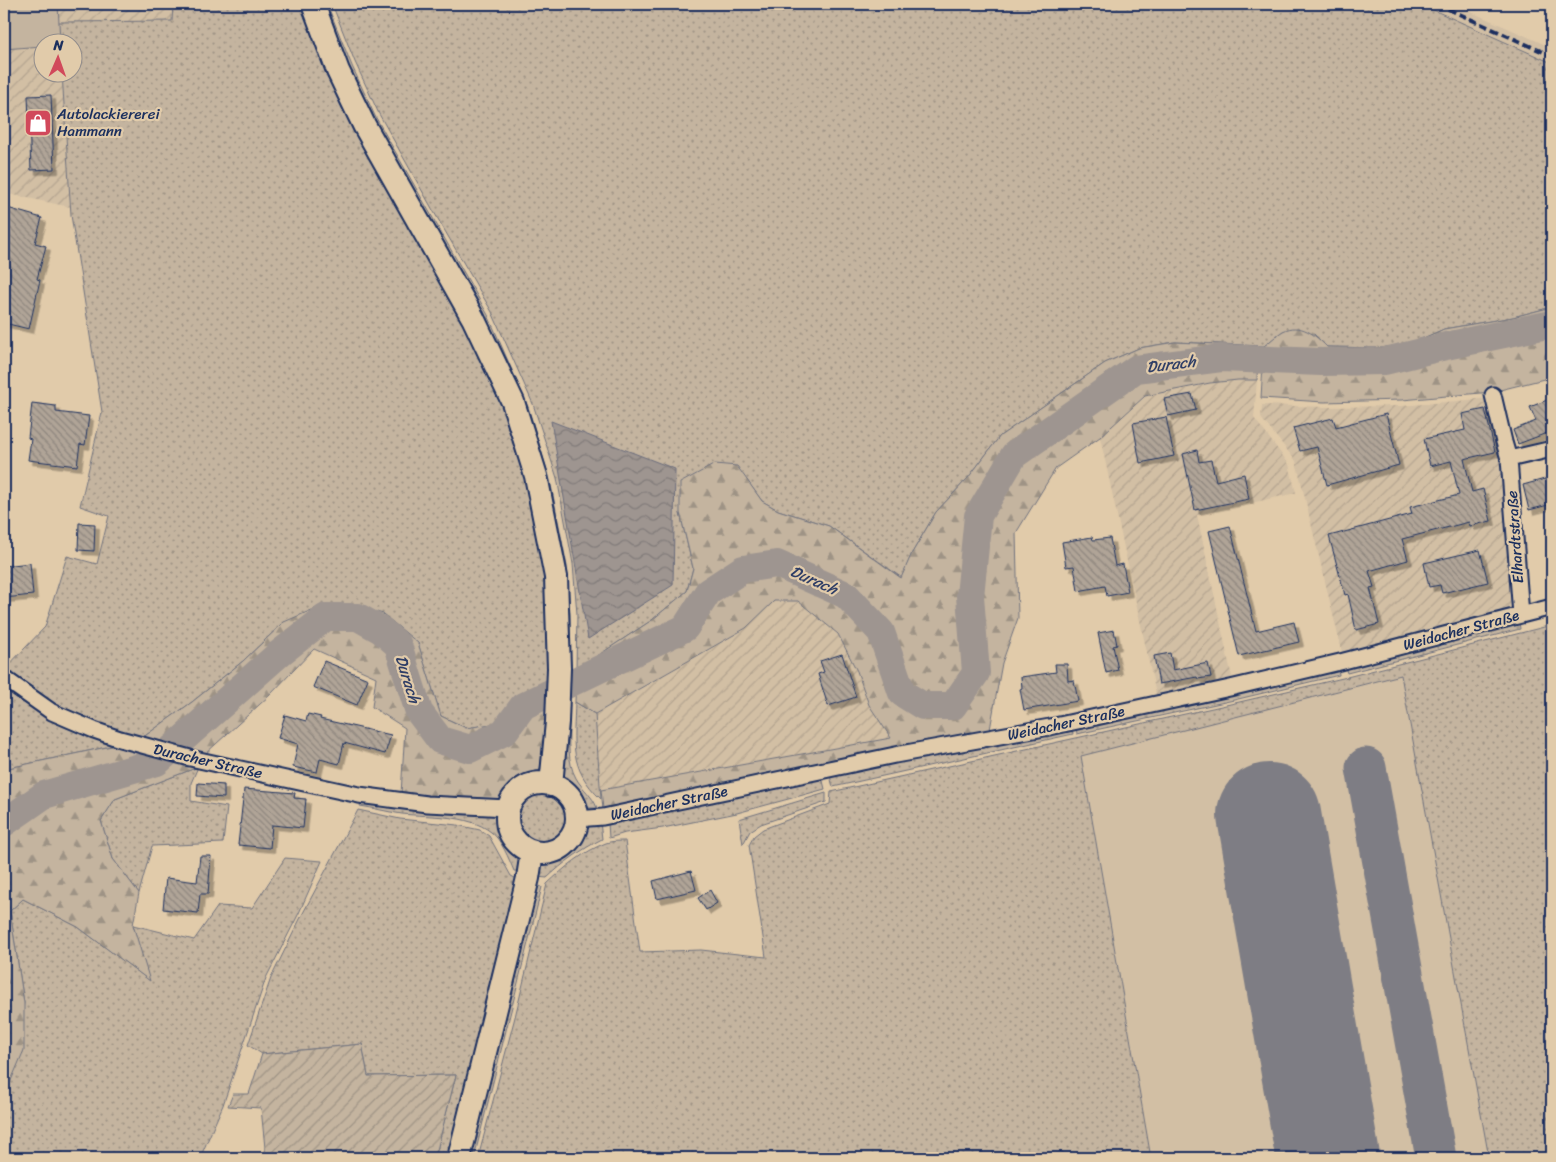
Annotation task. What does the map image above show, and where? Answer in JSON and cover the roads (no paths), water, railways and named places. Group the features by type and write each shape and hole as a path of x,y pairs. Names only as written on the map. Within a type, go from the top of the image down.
{"street":[{"path":"313,4 338,71 364,125 473,318 513,402 536,476 556,577 559,668 557,722 551,785"},
{"name":"Elhardtstraße","path":"1493,395 1509,459 1521,615"},
{"path":"1509,459 1552,449"},
{"name":"Weidacher Straße","path":"576,819 603,817 895,755 1050,727 1340,662 1552,607"},
{"name":"Duracher Straße","path":"4,678 52,712 120,739 190,758 359,795 427,804 508,808"},
{"path":"540,783 561,789 570,797 575,808 576,819 572,834 562,846 553,851 543,853 532,852 514,840 509,830 507,819 508,808 513,798 530,785 540,783"},
{"path":"459,1158 528,878 532,852"}],"water":[{"path":"551,421 675,469 673,585 588,639"}],"waterway":[{"name":"Durach","path":"4,823 44,795 157,762 280,653 326,617 358,617 381,630 398,645 419,712 440,740 470,749 504,732 523,706 685,628 708,592 743,569 777,564 846,595 881,632 902,693 923,706 953,706 976,673 970,596 978,516 1014,455 1136,369 1221,358 1321,362 1385,361 1552,324"}],"railway":[{"path":"1437,4 1552,56"}],"place":[{"name":"Autolackiererei Hammann","path":"38,123"}]}
